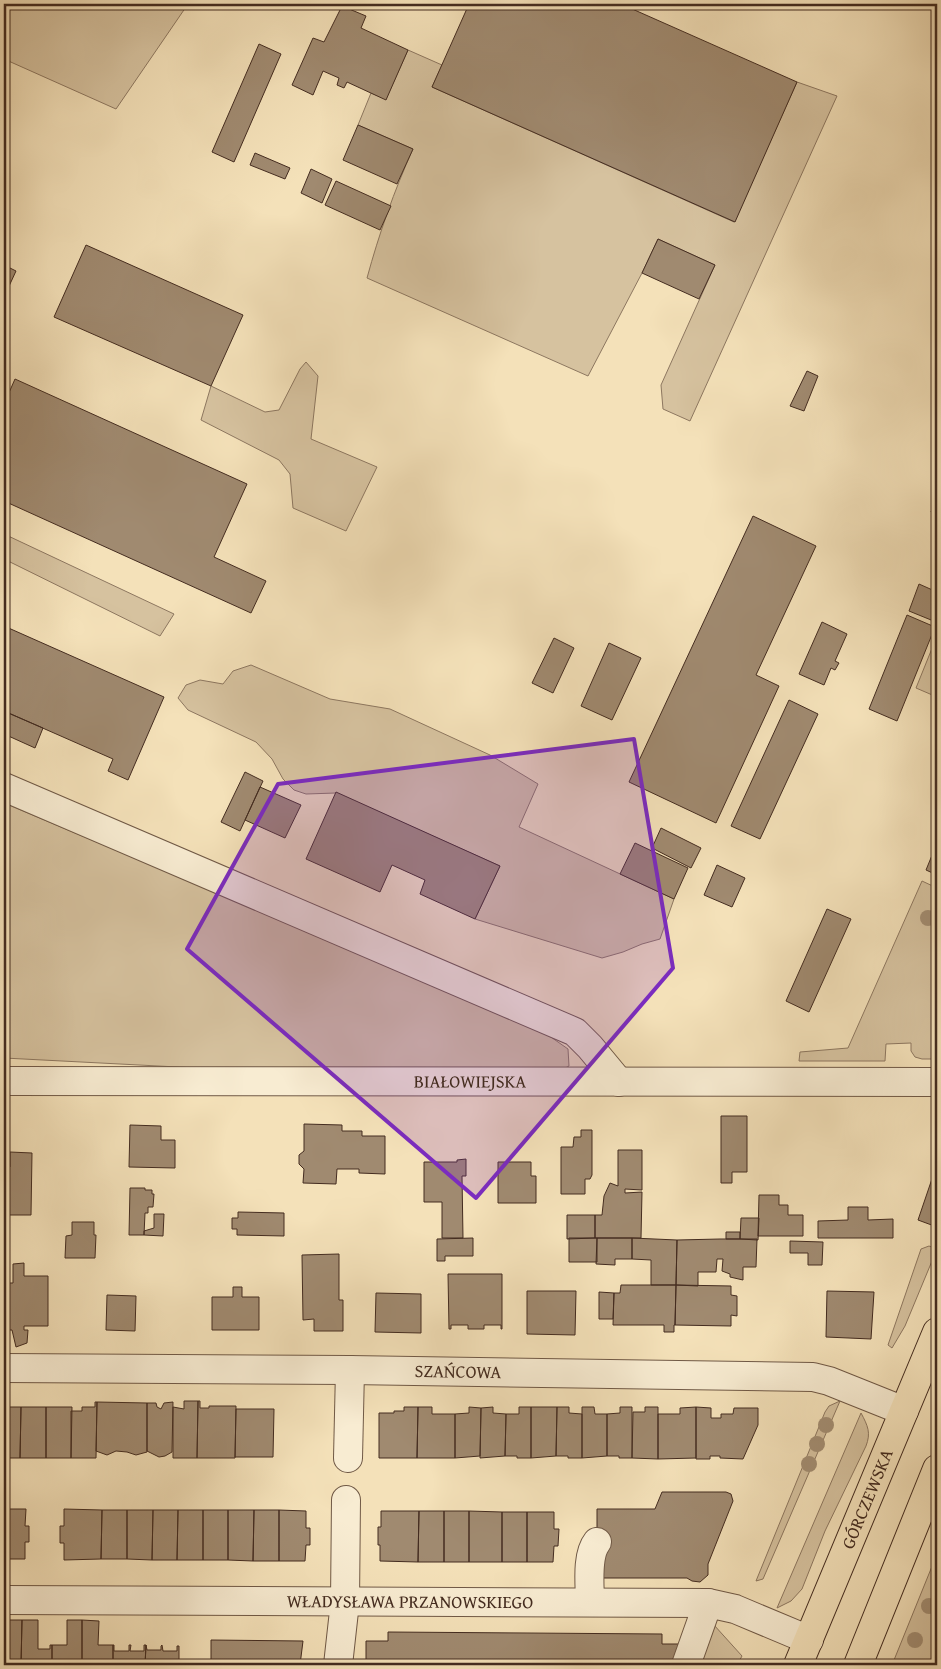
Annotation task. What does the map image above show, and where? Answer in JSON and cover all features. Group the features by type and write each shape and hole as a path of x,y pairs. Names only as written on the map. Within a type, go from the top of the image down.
{"main road":[{"name":"GÓRCZEWSKA","path":"798,1665 937,1332"},
{"path":"858,1665 937,1469"}],"street":[{"path":"4,787 575,1032 590,1046 619,1082"},
{"name":"BIAŁOWIEJSKA","path":"4,1082 937,1082"},
{"name":"SZAŃCOWA","path":"4,1368 350,1370 813,1377 829,1381 904,1411"},
{"path":"348,1458 350,1370"},
{"path":"338,1665 345,1602 346,1500"},
{"path":"590,1602 590,1558 593,1547 597,1542"},
{"name":"WŁADYSŁAWA PRZANOWSKIEGO","path":"4,1600 708,1603 735,1609 809,1640"},
{"path":"686,1665 708,1603"}],"highlighted area":[{"path":"634,739 673,968 476,1198 187,949 278,784"}],"shaded area":[{"path":"4,4 188,4 116,109 4,59"},
{"path":"408,50 442,65 432,87 734,222 797,82 837,96 690,421 663,409 661,385 715,265 658,239 588,376 367,278 387,213 413,149 358,125 371,93 386,99"},
{"path":"306,362 318,376 311,439 377,467 346,531 293,508 290,474 279,460 201,420 211,386 265,412 279,410 300,369"},
{"path":"4,534 174,614 160,636 4,559"},
{"path":"937,636 937,697 916,688"},
{"path":"251,665 330,699 390,709 490,755 538,784 519,827 674,899 660,939 602,958 475,919 500,866 336,793 306,794 294,790 283,779 272,759 256,742 188,710 178,698 186,685 200,680 223,684 233,671"},
{"path":"4,803 538,1028 568,1049 569,1066 556,1073 255,1071 4,1058"},
{"path":"922,881 937,888 937,1059 915,1057 911,1051 911,1043 886,1044 885,1061 799,1061 800,1052 848,1048"},
{"path":"929,1246 937,1249 905,1326 892,1348 888,1345 921,1249"},
{"path":"840,1401 763,1579 756,1581 825,1412 829,1406"},
{"path":"861,1413 868,1430 866,1446 825,1531 802,1589 791,1601 777,1608"},
{"path":"937,1554 937,1665 892,1665"},
{"path":"714,1625 742,1656 737,1665 698,1665"}],"building":[{"path":"469,4 621,4 797,82 735,222 432,87"},
{"path":"342,6 366,16 361,28 408,50 386,100 347,82 344,88 337,85 339,78 323,71 313,95 292,85 313,38 324,42"},
{"path":"259,44 281,54 234,162 212,152"},
{"path":"358,125 413,149 397,184 343,160"},
{"path":"255,153 290,168 285,179 250,165"},
{"path":"311,169 332,179 322,203 301,193"},
{"path":"336,181 391,206 380,230 325,205"},
{"path":"658,239 715,265 699,299 642,273"},
{"path":"86,245 243,315 211,386 54,317"},
{"path":"4,265 16,271 4,297"},
{"path":"807,371 818,376 804,411 790,406"},
{"path":"15,379 247,484 214,557 266,581 251,613 4,501 4,404"},
{"path":"937,497 937,515 931,512"},
{"path":"753,516 816,546 756,675 779,686 716,823 629,782"},
{"path":"919,584 937,592 936,622 909,611"},
{"path":"907,615 935,627 897,721 869,709"},
{"path":"822,622 847,634 835,661 839,663 835,670 831,668 824,685 799,674"},
{"path":"4,626 164,697 128,780 108,771 113,759 4,711"},
{"path":"554,638 574,648 553,693 532,683"},
{"path":"609,643 641,658 612,720 581,706"},
{"path":"789,700 818,714 760,839 731,826"},
{"path":"6,712 43,728 35,748 4,734"},
{"path":"245,772 263,781 240,831 221,822"},
{"path":"260,787 301,805 285,838 245,820"},
{"path":"336,792 500,866 475,919 420,894 425,880 392,865 380,892 306,859"},
{"path":"661,828 701,848 691,868 652,848"},
{"path":"635,843 688,868 674,899 620,874"},
{"path":"937,843 937,875 926,870"},
{"path":"717,865 745,878 732,907 704,895"},
{"path":"827,909 851,919 809,1012 786,1001"},
{"path":"721,1116 747,1116 747,1172 732,1172 732,1183 721,1183"},
{"path":"304,1124 342,1125 342,1131 362,1131 362,1136 385,1136 385,1174 359,1173 359,1169 337,1169 336,1184 303,1183 304,1169 299,1164 299,1155 304,1151"},
{"path":"130,1125 161,1126 161,1140 175,1140 175,1168 129,1167"},
{"path":"581,1130 592,1130 592,1175 590,1179 585,1179 585,1194 561,1194 561,1147 573,1147 574,1137 581,1137"},
{"path":"618,1150 642,1150 642,1190 625,1189 625,1193 642,1192 641,1238 595,1238 595,1215 602,1215 604,1196 610,1183 618,1186"},
{"path":"10,1152 32,1153 31,1215 4,1215 4,1167 10,1167"},
{"path":"466,1159 466,1176 462,1176 463,1238 442,1238 442,1202 424,1202 424,1162 457,1162 457,1160"},
{"path":"498,1162 531,1162 531,1176 536,1176 536,1203 498,1203"},
{"path":"935,1170 937,1170 937,1227 918,1220"},
{"path":"130,1188 145,1188 145,1190 152,1190 152,1194 154,1194 153,1207 148,1207 148,1213 145,1213 144,1235 129,1235"},
{"path":"759,1195 779,1195 779,1205 788,1205 788,1215 803,1215 803,1236 758,1236"},
{"path":"848,1207 868,1207 868,1220 893,1219 893,1238 818,1238 818,1221 848,1220"},
{"path":"238,1212 284,1213 284,1236 237,1235 237,1229 232,1229 232,1218 238,1218"},
{"path":"154,1214 164,1214 163,1236 144,1235 144,1231 154,1228"},
{"path":"567,1215 595,1215 595,1238 567,1239"},
{"path":"741,1218 759,1218 758,1240 740,1239"},
{"path":"72,1222 94,1222 94,1235 96,1235 95,1258 65,1258 66,1236 72,1235"},
{"path":"726,1232 740,1232 740,1239 726,1239"},
{"path":"473,1238 473,1256 445,1256 445,1261 437,1261 437,1239"},
{"path":"569,1238 597,1238 597,1262 569,1262"},
{"path":"597,1238 632,1238 632,1259 615,1259 615,1265 596,1264"},
{"path":"632,1238 677,1240 676,1285 651,1285 651,1260 632,1259"},
{"path":"757,1239 756,1267 743,1267 743,1280 730,1277 730,1274 722,1271 723,1259 717,1259 716,1272 698,1272 698,1286 676,1285 677,1240"},
{"path":"790,1241 823,1242 822,1265 808,1265 808,1253 790,1253"},
{"path":"339,1254 339,1300 343,1300 343,1331 314,1331 314,1319 303,1320 302,1255"},
{"path":"24,1263 24,1276 48,1276 48,1326 24,1326 24,1330 28,1330 27,1343 16,1347 12,1330 4,1330 4,1283 13,1283 13,1264"},
{"path":"448,1274 502,1274 502,1329 501,1325 484,1325 484,1329 468,1329 468,1325 451,1325 451,1329 449,1329"},
{"path":"621,1285 676,1285 674,1332 664,1332 664,1325 613,1325 614,1293 620,1293"},
{"path":"676,1285 731,1286 731,1295 737,1296 737,1316 731,1315 731,1326 675,1325"},
{"path":"233,1287 242,1287 242,1297 259,1297 259,1330 212,1330 212,1297 233,1297"},
{"path":"527,1291 576,1291 575,1335 527,1334"},
{"path":"827,1291 874,1292 871,1339 826,1337"},
{"path":"599,1292 614,1293 613,1319 599,1319"},
{"path":"376,1293 421,1294 421,1333 375,1332"},
{"path":"107,1295 136,1296 135,1331 106,1330"},
{"path":"184,1401 198,1401 197,1458 173,1458 173,1407 184,1409"},
{"path":"198,1401 200,1401 200,1408 236,1406 235,1458 197,1458"},
{"path":"95,1402 97,1402 96,1458 71,1458 71,1411 82,1411 82,1407 95,1407"},
{"path":"97,1402 147,1403 147,1452 136,1455 116,1451 107,1455 96,1451"},
{"path":"173,1402 172,1452 159,1457 147,1451 147,1403 156,1403 157,1407 161,1409 164,1403"},
{"path":"4,1407 21,1407 20,1458 4,1458"},
{"path":"21,1407 46,1407 46,1458 20,1458"},
{"path":"46,1407 72,1407 71,1458 46,1458"},
{"path":"404,1407 418,1407 417,1458 379,1458 379,1413 404,1411"},
{"path":"418,1407 432,1407 432,1414 455,1414 455,1458 417,1458"},
{"path":"469,1407 481,1408 480,1456 455,1458 455,1414 469,1413"},
{"path":"493,1407 493,1413 506,1414 505,1456 480,1458 481,1408"},
{"path":"519,1407 531,1407 531,1458 505,1456 506,1414 519,1414"},
{"path":"531,1407 557,1407 556,1456 531,1458"},
{"path":"557,1407 569,1407 569,1413 582,1414 582,1458 556,1456"},
{"path":"582,1407 594,1407 595,1414 607,1414 607,1456 582,1458"},
{"path":"620,1407 632,1407 632,1458 607,1456 607,1414 620,1413"},
{"path":"645,1407 658,1407 658,1459 632,1458 633,1412 645,1412"},
{"path":"696,1407 696,1458 658,1459 658,1414 680,1414 680,1408"},
{"path":"696,1407 711,1408 711,1418 721,1418 721,1414 733,1414 734,1408 758,1408 758,1425 743,1459 710,1456 710,1459 696,1459"},
{"path":"236,1409 274,1409 273,1457 235,1457"},
{"path":"662,1492 726,1492 731,1494 733,1501 708,1564 708,1575 700,1582 687,1578 597,1578 597,1509 655,1509"},
{"path":"4,1509 26,1509 25,1526 29,1526 29,1542 25,1542 25,1559 4,1559"},
{"path":"64,1509 102,1510 101,1559 64,1560 64,1543 60,1543 60,1526 64,1526"},
{"path":"102,1510 127,1510 127,1559 101,1559"},
{"path":"127,1510 153,1510 152,1560 127,1559"},
{"path":"153,1510 178,1510 177,1560 152,1560"},
{"path":"178,1510 203,1510 203,1560 177,1560"},
{"path":"203,1510 228,1510 228,1560 203,1560"},
{"path":"228,1510 254,1510 253,1561 228,1560"},
{"path":"254,1510 279,1510 279,1561 253,1561"},
{"path":"279,1510 306,1511 306,1528 310,1528 310,1545 306,1545 305,1561 279,1561"},
{"path":"381,1511 419,1511 418,1562 380,1561 378,1527 381,1527"},
{"path":"419,1511 444,1511 444,1562 418,1562"},
{"path":"444,1511 469,1511 469,1562 444,1562"},
{"path":"469,1511 502,1512 502,1562 469,1562"},
{"path":"502,1512 527,1512 527,1562 502,1562"},
{"path":"527,1512 554,1512 554,1529 559,1529 558,1546 554,1546 553,1562 527,1562"},
{"path":"6,1620 22,1620 21,1665 4,1665"},
{"path":"22,1620 38,1620 38,1649 50,1649 50,1645 52,1645 52,1665 21,1665"},
{"path":"67,1620 82,1620 82,1665 52,1665 52,1645 67,1645"},
{"path":"82,1620 99,1621 98,1645 113,1645 113,1665 82,1665"},
{"path":"388,1632 662,1634 662,1644 682,1644 674,1665 366,1665 366,1641 388,1641"},
{"path":"211,1640 303,1641 300,1665 211,1664"},
{"path":"113,1645 114,1651 129,1651 129,1645 131,1645 130,1651 144,1651 144,1645 146,1645 145,1665 113,1665"},
{"path":"146,1645 147,1650 161,1650 162,1645 163,1651 177,1651 177,1646 179,1646 179,1665 145,1665"}]}
